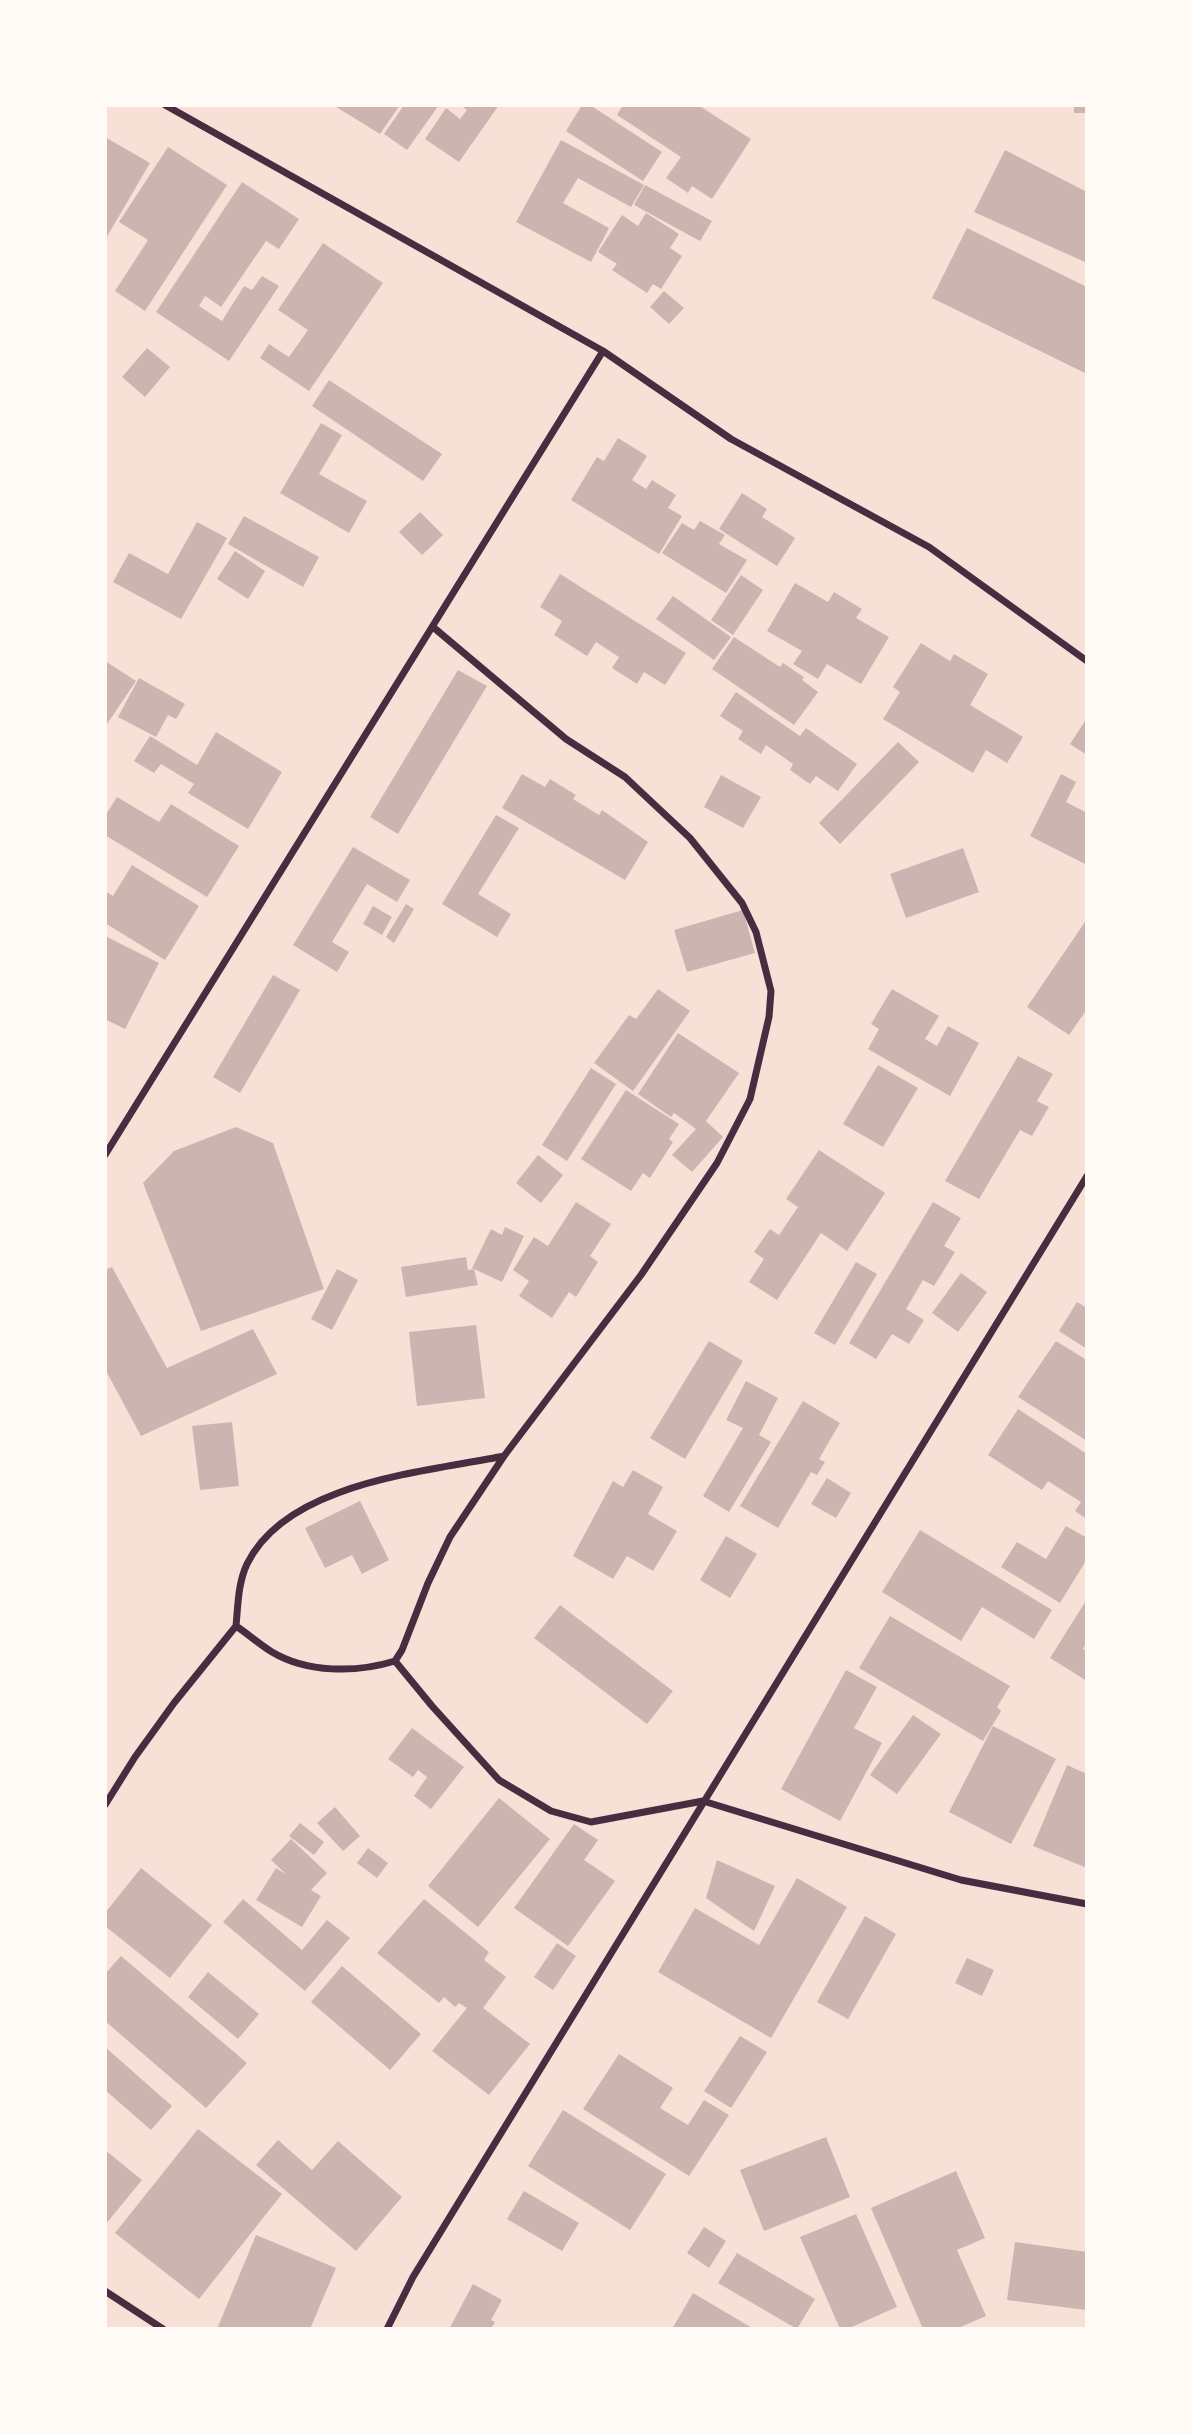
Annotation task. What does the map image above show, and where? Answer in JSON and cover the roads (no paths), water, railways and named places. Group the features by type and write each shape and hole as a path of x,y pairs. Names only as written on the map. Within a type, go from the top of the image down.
{"street":[{"path":"165,105 603,351 731,439 929,547 1087,661"},
{"path":"105,1155 603,351"},
{"path":"395,1661 450,1537 504,1457 641,1275 717,1163 750,1099 769,1017 771,991 756,932 742,903 690,838 625,777 566,739 433,627"},
{"path":"387,2329 413,2277 1087,1176"},
{"path":"105,1805 174,1703 236,1626 239,1589 247,1564 258,1545 276,1528 318,1500 383,1479 504,1457"},
{"path":"236,1626 273,1653 304,1664 324,1668 363,1668 395,1661"},
{"path":"395,1661 499,1780 551,1811 591,1822 703,1801 961,1880 1087,1904"},
{"path":"105,2291 163,2329"}]}
